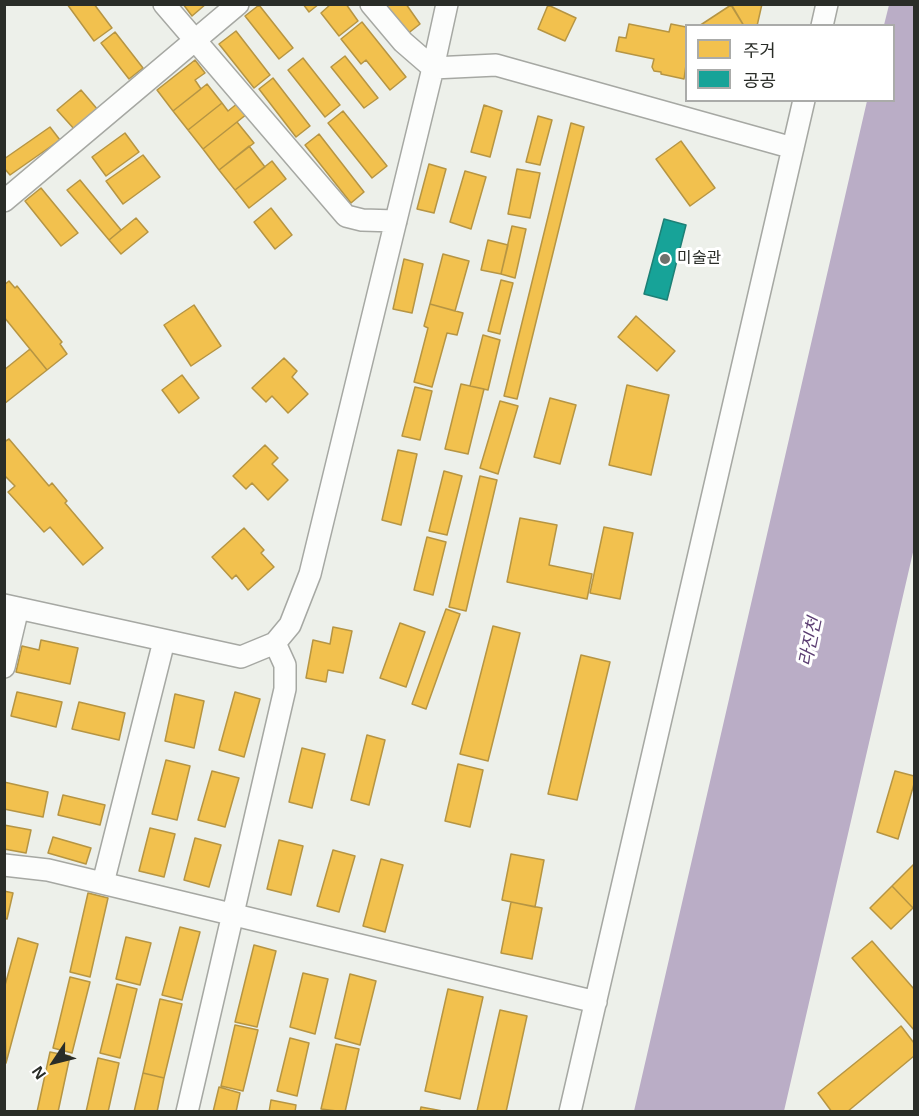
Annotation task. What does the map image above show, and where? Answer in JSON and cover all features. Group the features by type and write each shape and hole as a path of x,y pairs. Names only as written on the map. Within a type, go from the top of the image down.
{"street":[{"path":"164,4 346,216 362,220 396,221"},
{"path":"4,201 238,4"},
{"path":"371,4 403,42 433,69 496,65 793,148"},
{"path":"4,667 11,606 241,657 275,643 290,625 310,574 447,4"},
{"path":"822,24 827,4"},
{"path":"570,1112 804,102"},
{"path":"104,883 164,641"},
{"path":"187,1112 285,689 285,665 275,643"},
{"path":"4,865 48,870 596,1002"}],"water":[{"name":"라진천","path":"889,5 914,5 914,548 784,1111 634,1111 867,102 895,102 895,24 884,24"}],"building: 주거":[{"path":"67,4 94,4 112,28 94,41"},
{"path":"183,4 206,4 192,16"},
{"path":"303,4 319,4 309,12"},
{"path":"331,4 346,4 358,21 339,36 321,13"},
{"path":"384,4 406,4 420,24 406,35"},
{"path":"731,4 762,4 757,24 743,24"},
{"path":"259,5 293,48 279,59 245,16"},
{"path":"548,5 576,18 565,41 538,29"},
{"path":"731,5 743,24 702,24"},
{"path":"362,22 406,77 390,90 366,60 361,64 341,39"},
{"path":"629,24 669,32 671,24 685,27 684,79 654,71 652,67 654,59 616,51 619,37 626,38"},
{"path":"236,31 270,75 254,88 219,44"},
{"path":"115,32 143,68 129,79 101,43"},
{"path":"345,56 378,98 364,108 331,67"},
{"path":"303,58 340,105 325,117 288,70"},
{"path":"195,60 205,73 195,80 201,89 173,111 157,90"},
{"path":"273,78 310,126 296,137 259,89"},
{"path":"207,84 222,103 188,130 173,111"},
{"path":"81,90 98,110 75,130 57,110"},
{"path":"222,103 228,111 238,103 247,114 203,149 188,130"},
{"path":"484,105 502,111 490,157 471,152"},
{"path":"343,111 387,166 372,178 328,123"},
{"path":"538,116 552,120 540,165 526,162"},
{"path":"237,122 254,143 219,170 203,149"},
{"path":"571,123 584,127 517,399 504,396"},
{"path":"50,127 60,140 10,175 4,168 4,159"},
{"path":"125,133 139,152 106,176 92,157"},
{"path":"319,134 364,192 351,203 305,145"},
{"path":"681,141 715,188 690,206 656,159"},
{"path":"249,146 265,167 235,190 219,170"},
{"path":"143,155 160,177 123,204 106,181"},
{"path":"272,161 286,179 249,208 235,190"},
{"path":"429,164 446,169 434,213 417,209"},
{"path":"517,169 540,173 530,218 508,214"},
{"path":"465,171 486,177 471,229 450,222"},
{"path":"80,180 121,230 109,240 67,190"},
{"path":"41,188 78,233 61,246 25,201"},
{"path":"271,208 292,235 275,249 254,222"},
{"path":"136,218 148,232 121,254 109,240"},
{"path":"512,226 526,229 515,278 501,274"},
{"path":"488,240 508,245 501,274 481,270"},
{"path":"443,254 469,261 455,311 430,304"},
{"path":"404,259 423,264 412,313 393,309"},
{"path":"501,280 513,283 500,334 488,331"},
{"path":"9,281 15,288 17,286 62,342 60,344 67,354 47,370 4,317 4,285"},
{"path":"430,304 463,313 457,335 447,333 432,387 414,382 428,328 424,326"},
{"path":"194,305 221,346 191,366 164,325"},
{"path":"636,316 675,351 657,371 618,337"},
{"path":"483,335 500,340 488,390 470,386"},
{"path":"30,349 47,370 4,404 4,370"},
{"path":"284,358 297,371 292,377 308,394 288,413 272,396 266,402 252,388"},
{"path":"182,375 199,398 179,413 162,390"},
{"path":"461,384 484,389 468,454 445,449"},
{"path":"627,385 669,395 651,475 609,465"},
{"path":"415,387 432,391 420,440 402,436"},
{"path":"550,398 576,405 560,464 534,457"},
{"path":"500,401 518,406 498,474 480,468"},
{"path":"9,439 49,486 52,483 67,501 65,503 103,548 83,565 50,527 44,532 8,492 15,486 4,475 4,442"},
{"path":"265,445 278,458 272,464 288,480 268,500 252,483 246,489 233,476"},
{"path":"398,450 417,454 401,525 382,520"},
{"path":"444,471 462,476 447,535 429,531"},
{"path":"480,476 497,480 466,611 449,607"},
{"path":"520,518 557,525 549,565 592,574 587,599 507,582"},
{"path":"604,527 633,533 620,599 590,593"},
{"path":"244,528 264,550 261,553 274,567 248,590 236,575 232,579 212,557"},
{"path":"427,537 446,542 433,595 414,590"},
{"path":"446,609 460,614 426,709 412,704"},
{"path":"400,623 425,632 406,687 380,678"},
{"path":"493,626 520,633 488,761 460,754"},
{"path":"333,627 352,631 343,673 328,670 326,682 306,678 313,640 330,644"},
{"path":"41,640 78,648 70,684 16,672 22,646 39,650"},
{"path":"581,655 610,662 577,800 548,794"},
{"path":"17,692 62,702 56,727 11,716"},
{"path":"235,692 260,699 244,757 219,750"},
{"path":"175,694 204,701 194,748 165,741"},
{"path":"79,702 125,713 119,740 72,729"},
{"path":"367,735 385,740 369,805 351,800"},
{"path":"302,748 325,754 312,808 289,802"},
{"path":"166,760 190,766 177,820 152,814"},
{"path":"458,764 483,770 470,827 445,821"},
{"path":"212,771 239,778 225,827 198,820"},
{"path":"895,771 914,776 914,784 898,839 877,832"},
{"path":"4,782 48,792 43,817 4,809"},
{"path":"63,795 105,805 100,825 58,815"},
{"path":"4,825 31,830 26,853 4,849"},
{"path":"150,828 175,834 164,877 139,871"},
{"path":"53,837 91,848 86,864 48,853"},
{"path":"195,838 221,845 209,887 184,880"},
{"path":"279,840 303,846 291,895 267,889"},
{"path":"333,850 355,856 339,912 317,906"},
{"path":"511,854 544,860 535,907 502,900"},
{"path":"381,859 403,865 385,932 363,926"},
{"path":"914,864 914,906 913,908 892,886"},
{"path":"892,886 913,908 891,929 870,908"},
{"path":"4,891 13,893 7,919 4,918"},
{"path":"88,893 108,898 90,977 70,972"},
{"path":"511,902 542,908 532,959 501,953"},
{"path":"180,927 200,932 182,1000 162,995"},
{"path":"126,937 151,943 140,985 116,979"},
{"path":"18,938 38,944 6,1063 4,989"},
{"path":"872,941 914,989 914,1030 852,958"},
{"path":"254,945 276,951 257,1027 235,1022"},
{"path":"303,973 328,979 315,1034 290,1027"},
{"path":"350,974 376,981 360,1045 335,1038"},
{"path":"70,977 90,982 72,1053 53,1048"},
{"path":"117,984 137,989 120,1058 100,1053"},
{"path":"448,989 483,997 460,1099 425,1091"},
{"path":"160,999 182,1004 164,1078 143,1073"},
{"path":"500,1010 527,1016 506,1112 479,1112 477,1111"},
{"path":"235,1025 258,1030 243,1091 221,1086"},
{"path":"901,1026 914,1043 914,1056 847,1112 832,1112 818,1093"},
{"path":"290,1038 309,1043 297,1096 277,1091"},
{"path":"336,1044 359,1049 345,1112 321,1109"},
{"path":"50,1052 70,1056 58,1112 37,1112"},
{"path":"98,1058 119,1063 108,1112 86,1112"},
{"path":"143,1073 164,1078 157,1112 134,1112"},
{"path":"219,1087 240,1093 236,1112 213,1112"},
{"path":"271,1100 296,1105 295,1112 269,1112"},
{"path":"421,1107 448,1112 420,1112"}],"building: 공공":[{"name":"미술관","path":"664,219 686,225 667,300 644,294"}],"place":[{"name":"미술관","path":"665,259"}]}
